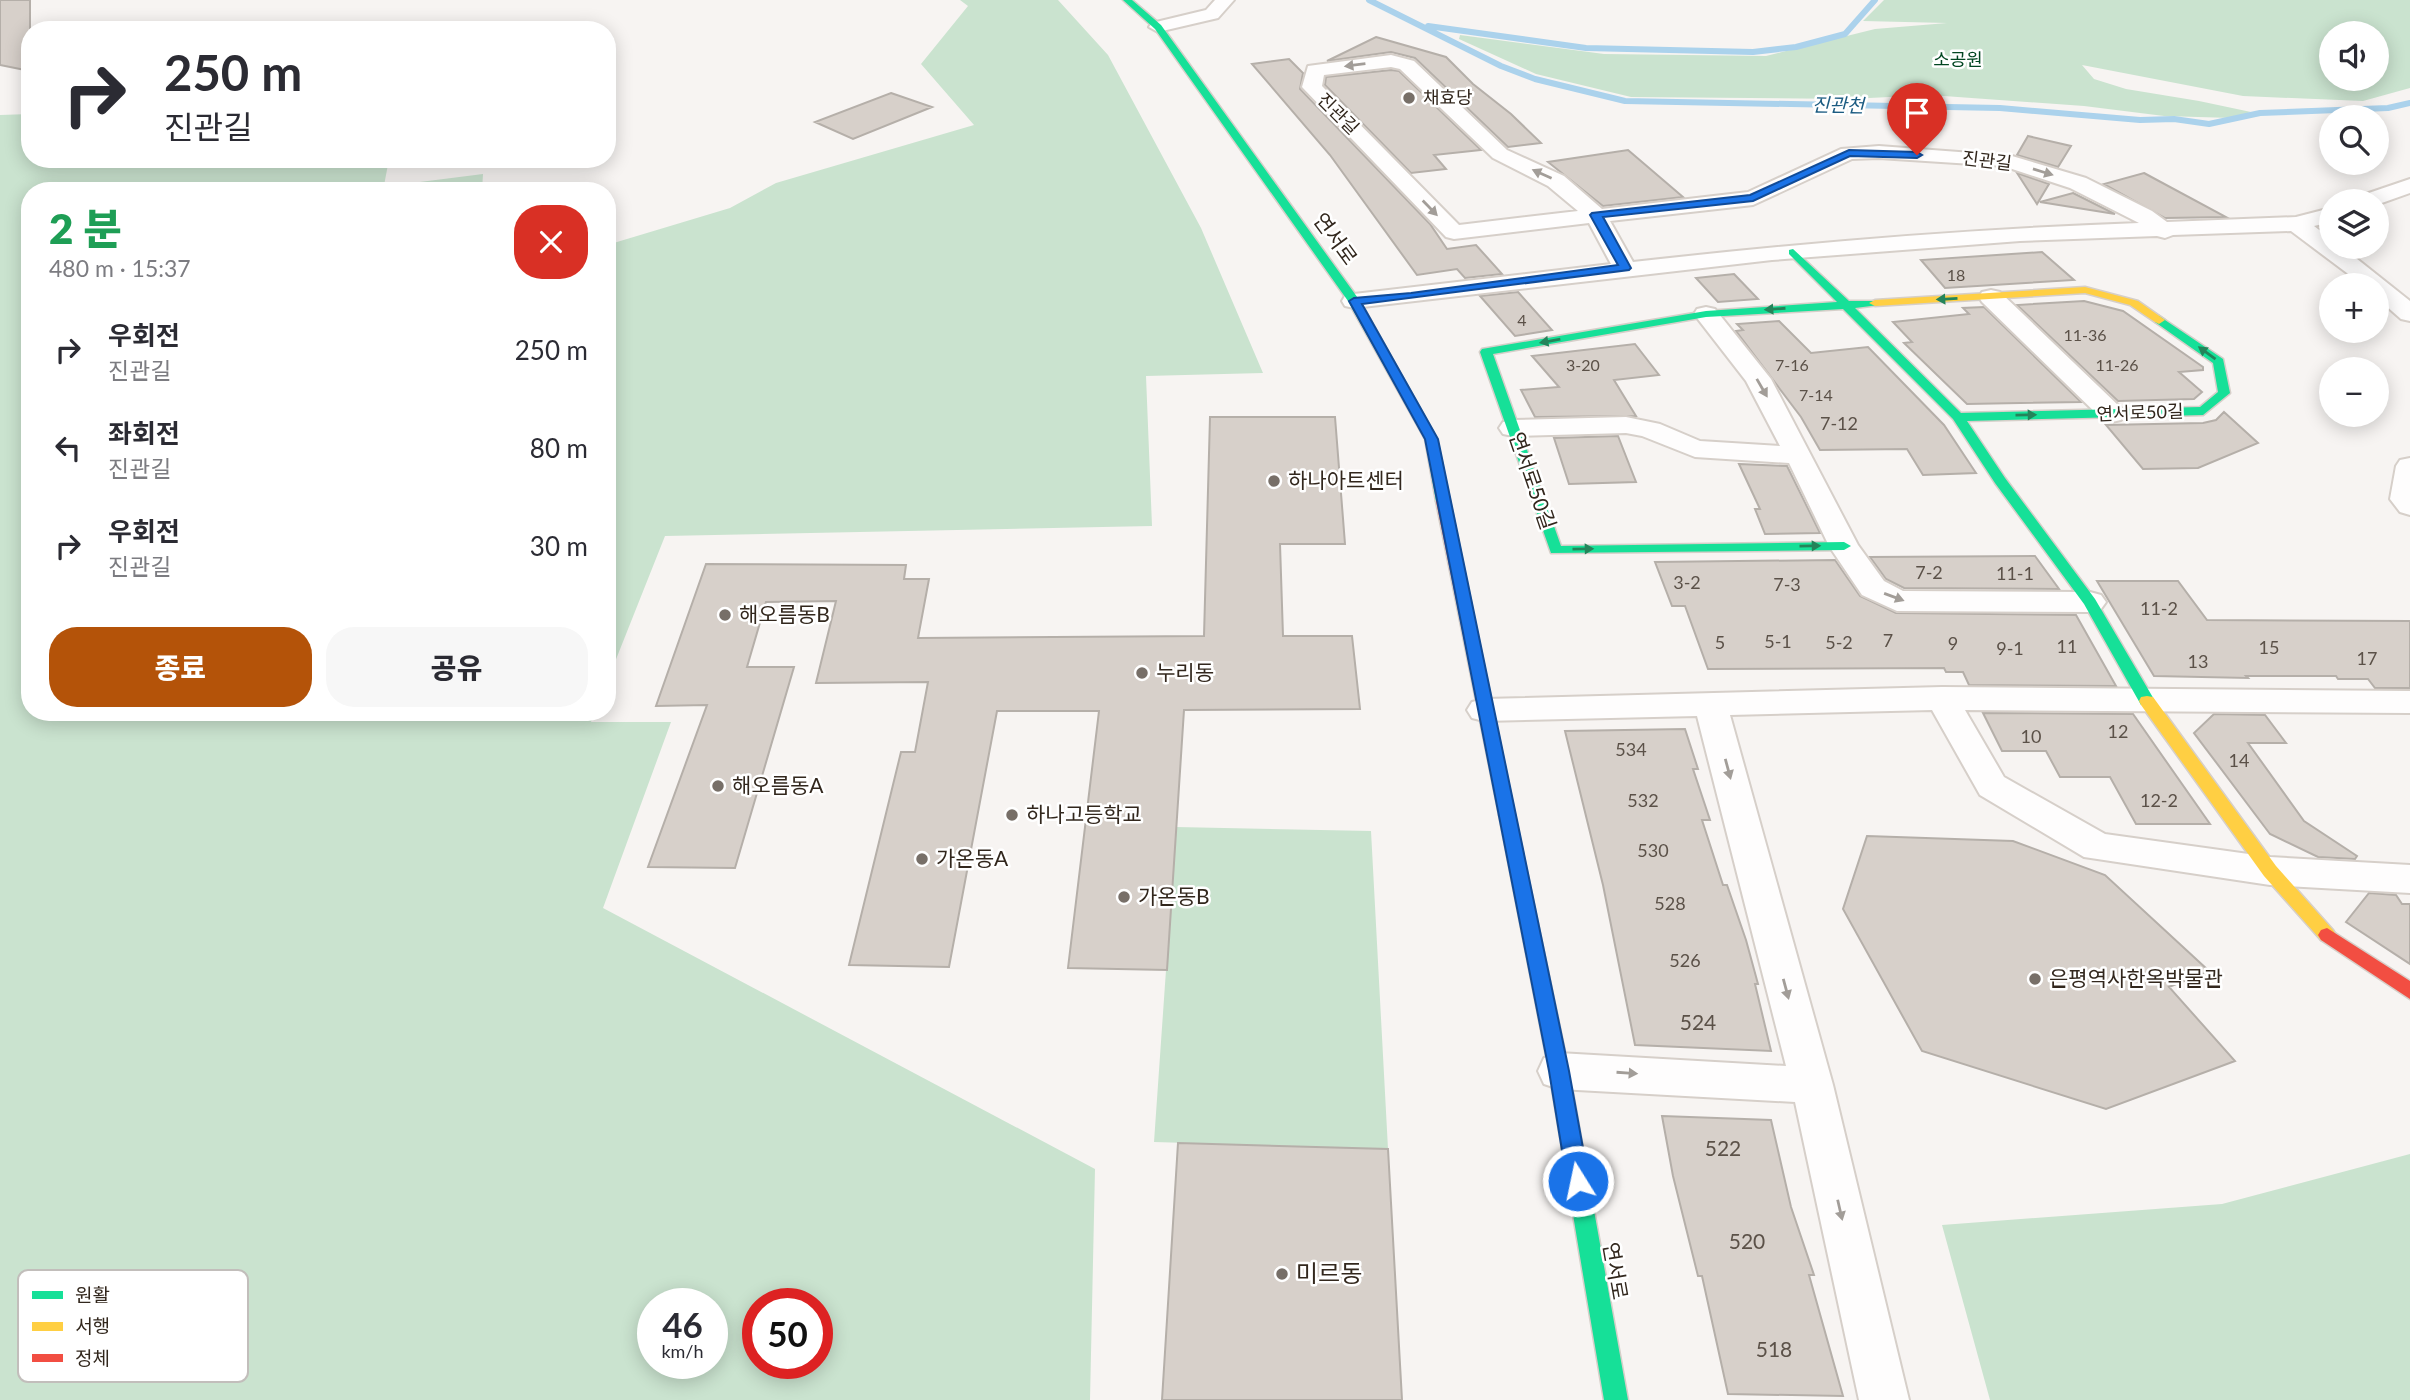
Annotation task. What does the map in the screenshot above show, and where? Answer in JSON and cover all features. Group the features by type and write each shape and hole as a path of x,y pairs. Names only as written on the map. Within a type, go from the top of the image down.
{"street":[{"name":"연서로","path":"1127,0 1158,27 1354,301 1431,439 1559,1071 1616,1400"},
{"path":"1158,27 1212,14 1224,0"},
{"name":"진관길","path":"1625,268 1596,215 1556,181 1500,154 1406,65 1391,61 1315,70 1312,87 1454,232 1596,215 1753,198 1849,153 1878,152 2005,160 2078,183 2165,231"},
{"path":"2389,193 2410,185"},
{"path":"1354,301 1625,268 1793,252 2020,234 2165,231 2296,224 2319,218"},
{"path":"2296,224 2362,272 2410,314"},
{"path":"1793,252 1958,417 2000,480 2090,601 2146,699 2270,870 2326,934 2410,990"},
{"name":"연서로50길","path":"1844,545 1556,550 1486,352 1706,314 2085,290 2134,303 2220,362 2224,393 2203,411 1958,417"},
{"path":"1992,297 2112,414"},
{"path":"1706,314 1758,379 1844,545 1873,588 1897,601 2090,601"},
{"path":"1513,428 1626,425 1650,430 1695,449 1799,454"},
{"path":"2410,466 2404,499 2410,506"},
{"path":"1484,710 1942,698 2410,702"},
{"path":"1942,698 1992,786 2097,847 2270,870 2410,879"},
{"path":"1710,703 1812,1085 1884,1400"},
{"path":"1559,1071 1812,1085"}],"green space":[{"path":"960,0 1058,0 1108,55 1201,228 1263,373 1146,376 1152,526 665,536 616,659 616,242 730,208 776,183 974,125 921,64 968,6"},
{"name":"소공원","path":"1884,0 2410,0 2410,88 2363,101 2243,96 2082,65 2094,79 2126,89 2251,112 2232,118 2164,116 2084,106 1930,95 1849,99 1631,97 1536,74 1459,39 1460,35 1604,54 1766,56 1875,29 1947,23 1863,21"},
{"path":"21,114 21,168 387,168 385,182 21,182 21,721 671,722 603,908 1095,1169 1090,1400 0,1400 0,115"},
{"path":"483,174 483,182 420,182"},
{"path":"1176,827 1371,831 1388,1149 1154,1142"},
{"path":"2410,1154 2410,1400 1990,1400 1942,1225 2222,1204"}],"building":[{"path":"0,0 30,0 30,21 21,21 21,69 0,65"},
{"path":"1376,37 1446,57 1541,143 1508,147 1415,58 1391,52 1327,61"},
{"path":"1289,59 1303,73 1300,89 1430,224 1447,249 1476,245 1502,274 1465,278 1457,269 1417,275 1330,155 1252,64"},
{"path":"1399,71 1481,150 1434,155 1446,169 1411,173 1325,85 1326,77"},
{"path":"891,93 932,107 853,139 815,122"},
{"path":"2028,136 2071,146 2058,167 2017,155"},
{"path":"1628,150 1683,197 1603,206 1548,162"},
{"path":"2017,173 2049,184 2037,204"},
{"path":"2144,173 2226,217 2165,218 2104,184"},
{"path":"2073,193 2115,214 2040,202"},
{"path":"2042,252 2074,280 1945,288 1921,260"},
{"path":"1734,274 1758,299 1718,302 1696,278"},
{"path":"1518,292 1552,330 1515,336 1480,296"},
{"path":"2084,301 2123,311 2203,367 2203,370 2179,372 2202,392 2194,399 2118,401 2017,305"},
{"path":"1984,307 2081,402 1967,404 1904,343 1912,342 1893,322 1969,314 1963,308"},
{"path":"1779,321 1811,353 1868,347 1944,425 1976,473 1923,475 1907,449 1820,450 1801,417 1736,331 1743,330 1737,324"},
{"path":"1635,344 1659,375 1614,380 1636,416 1535,417 1521,390 1559,387 1532,356"},
{"path":"2224,412 2258,443 2198,468 2143,469 2106,425 2203,423 2216,420"},
{"path":"1210,417 1335,417 1345,544 1280,544 1283,636 1352,636 1360,709 1184,710 1167,970 1068,968 1099,711 997,711 949,967 849,965 901,752 915,752 928,682 816,683 836,601 766,602 747,667 794,667 735,868 648,867 707,705 656,706 706,564 906,565 904,579 929,579 918,638 1204,636"},
{"path":"1618,436 1636,482 1569,484 1554,438"},
{"path":"1739,464 1787,466 1820,533 1765,534 1755,509 1760,509"},
{"path":"2035,556 2059,589 1904,588 1886,579 1870,557"},
{"path":"1835,560 1860,596 1896,613 2076,615 2116,686 1969,685 1963,672 1946,672 1944,668 1708,669 1685,606 1672,606 1655,562"},
{"path":"2097,581 2178,581 2207,620 2410,621 2410,688 2375,688 2368,679 2338,679 2336,676 2154,676"},
{"path":"1983,713 2133,714 2210,824 2136,824 2110,777 2060,777 2046,751 2002,751"},
{"path":"2214,714 2265,715 2286,743 2248,743 2304,821 2357,856 2355,859 2318,857 2270,834 2194,733"},
{"path":"1685,729 1698,769 1693,769 1710,820 1702,820 1723,885 1727,885 1746,940 1771,1051 1635,1045 1603,885 1565,731"},
{"name":"은평역사한옥박물관","path":"1867,836 2013,841 2105,875 2209,971 2169,987 2235,1061 2106,1109 1922,1051 1843,909"},
{"path":"2369,893 2396,895 2402,904 2410,904 2410,964 2346,922"},
{"path":"1662,1116 1771,1120 1791,1207 1814,1275 1809,1275 1843,1396 1728,1394 1702,1276 1698,1276 1673,1176"},
{"name":"미르동","path":"1178,1143 1388,1149 1402,1400 1162,1400"}],"waterway":[{"name":"진관천","path":"1369,0 1501,66 1535,79 1625,101 2000,108 2140,120 2174,119 2209,124 2260,113 2388,108 2410,103"},
{"path":"1428,26 1586,48 1753,52 1796,47 1845,34 1875,0"}],"traffic: fast":[{"path":"1127,0 1158,27 1354,301 1431,439 1443,501"},
{"path":"1793,252 1958,417 2000,480 2090,602 2147,701"},
{"path":"1844,546 1556,550 1486,352 1706,314 1875,303"},
{"path":"1958,417 2203,411 2224,393 2219,362 2159,320"},
{"path":"1507,815 1559,1071 1616,1400"}],"traffic: slow":[{"path":"1875,303 2085,290 2134,303 2159,320"},
{"path":"2147,701 2270,871 2327,935"}],"traffic: jam":[{"path":"1443,501 1507,815"},
{"path":"2327,935 2410,991"}],"place":[{"name":"채효당","path":"1409,98"},
{"name":"하나아트센터","path":"1274,481"},
{"name":"해오름동B","path":"725,615"},
{"name":"누리동","path":"1142,673"},
{"name":"해오름동A","path":"718,786"},
{"name":"하나고등학교","path":"1012,815"},
{"name":"가온동A","path":"922,859"},
{"name":"가온동B","path":"1124,897"},
{"name":"은평역사한옥박물관","path":"2035,979"},
{"name":"미르동","path":"1282,1274"}],"route":[{"path":"1578,1181 1559,1071 1484,710 1472,631 1431,439 1354,301 1625,268 1596,215 1753,198 1849,153 1917,155"}]}
